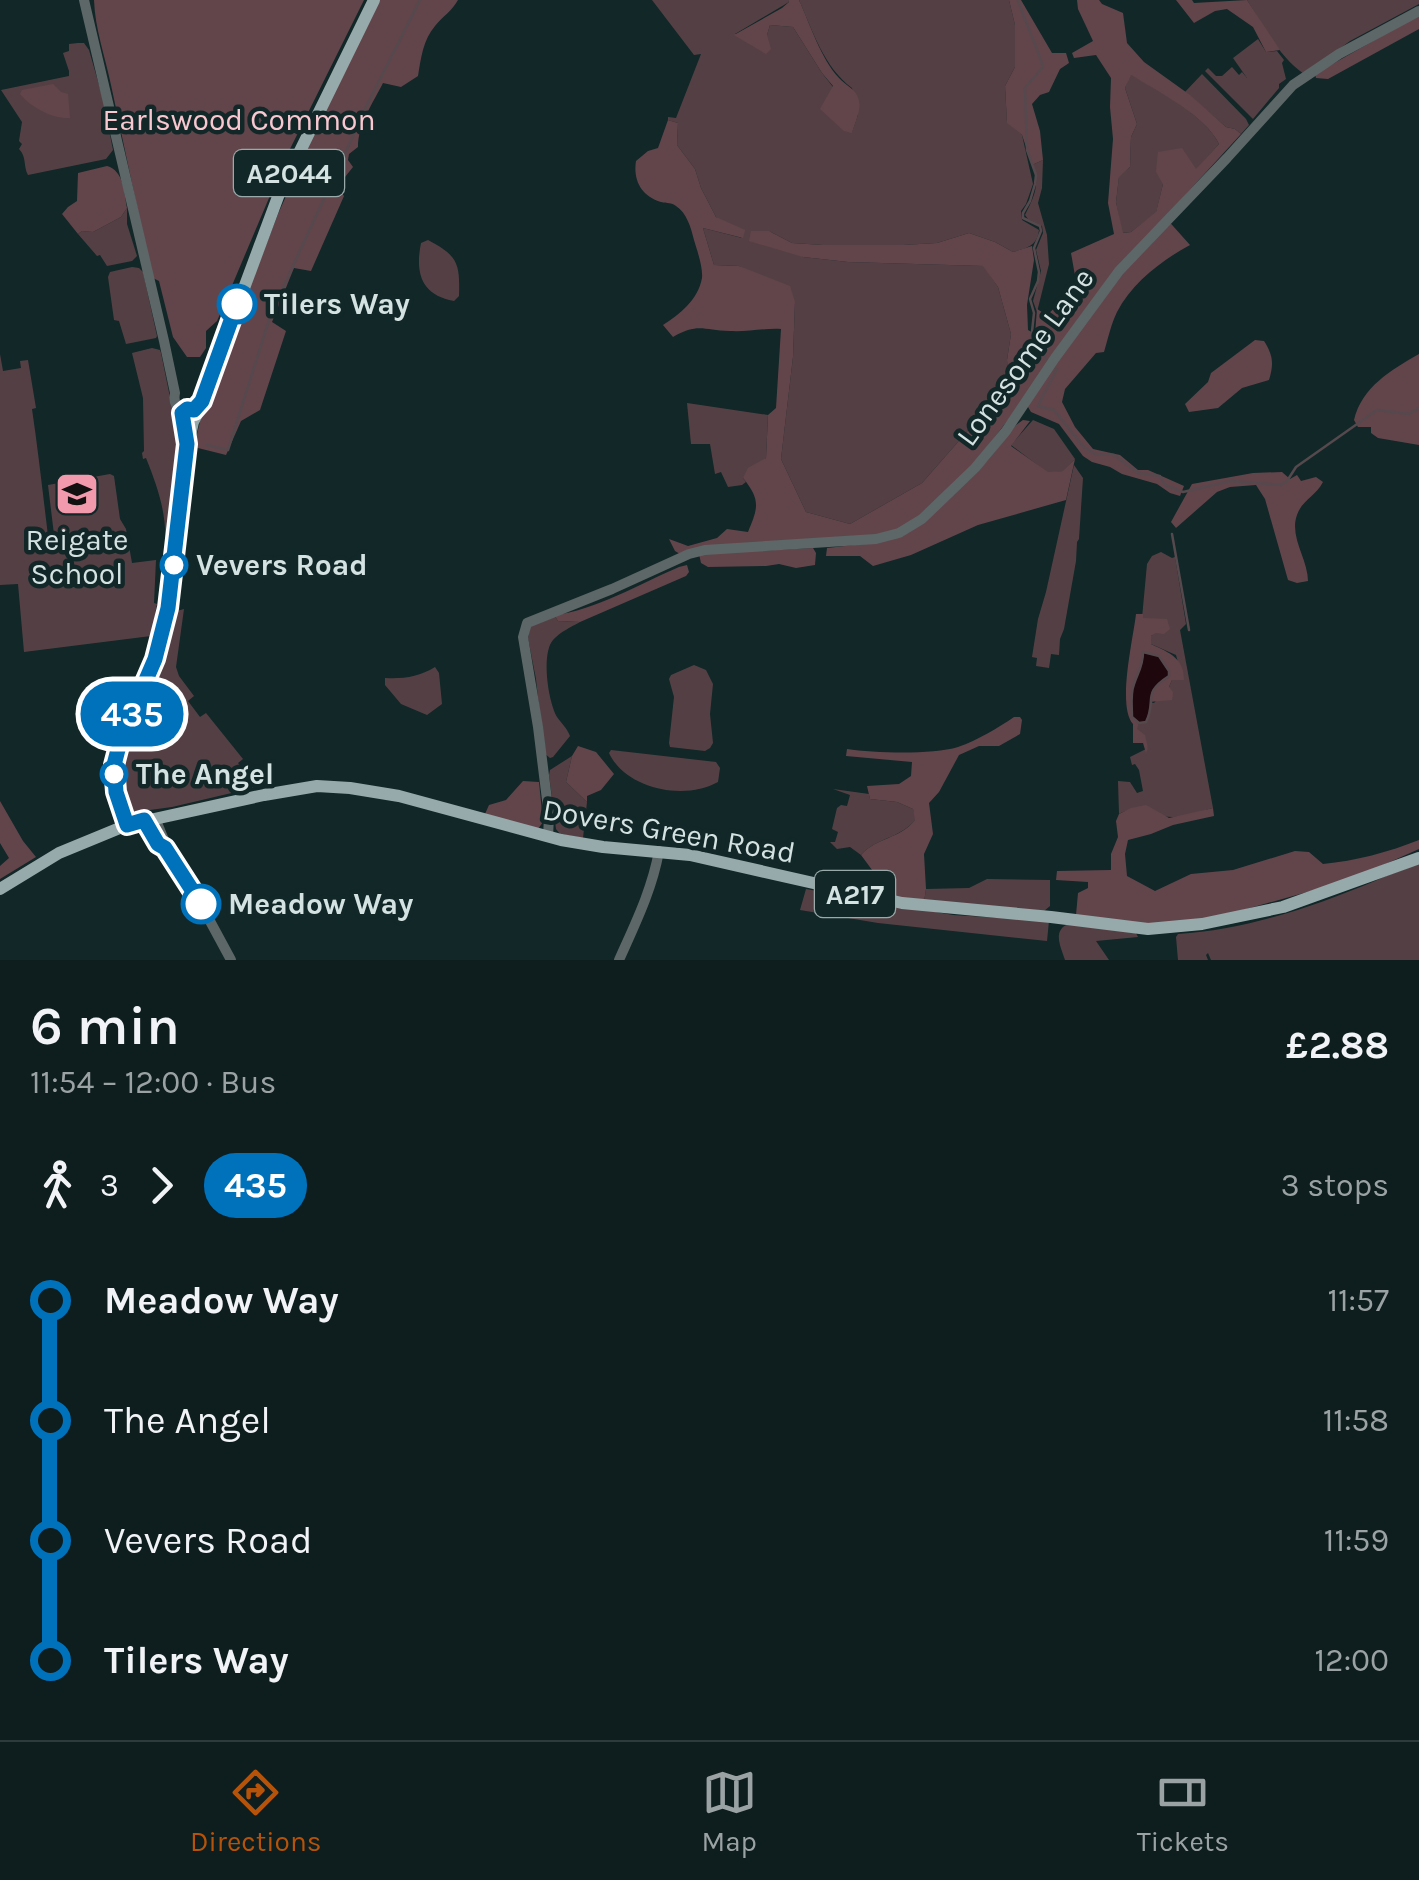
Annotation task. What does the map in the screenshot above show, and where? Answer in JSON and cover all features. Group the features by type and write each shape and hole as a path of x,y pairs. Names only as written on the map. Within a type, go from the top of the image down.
{"main road":[{"name":"A2044","path":"188,415 202,401 280,194 374,0"},
{"path":"127,825 114,782 116,754 162,636 174,565 188,415"},
{"name":"Dovers Green Road","path":"149,819 302,788 334,787 399,796 548,837 714,860 902,903 1148,929 1202,924 1283,907 1419,858"},
{"name":"A217","path":"0,890 60,853 149,819"}],"street":[{"path":"84,0 176,406 188,415"},
{"name":"Lonesome Lane","path":"548,837 538,727 523,636 526,623 689,554 876,539 899,533 922,519 976,468 1006,432 1119,271 1293,85 1339,54 1419,10"},
{"path":"149,819 158,844 165,848 231,960"},
{"path":"618,960 642,909 659,851"}],"shaded area":[{"path":"652,0 788,0 735,34 767,35 770,25 793,27 833,87 852,132 858,115 852,88 827,59 799,0 1009,0 1015,25 1015,67 1005,86 1007,122 1022,135 1033,184 1021,211 1022,220 1039,230 1034,243 1013,252 969,233 937,243 823,245 792,243 769,231 803,257 984,266 998,287 1011,334 1007,401 979,418 922,483 850,524 806,512 781,459 795,302 739,266 714,265 703,228 742,238 716,217 695,169 677,145 678,123 668,120 676,118 701,54 694,55"},
{"path":"1247,0 1419,0 1419,4 1350,41 1304,74 1279,50"},
{"path":"1258,39 1266,52 1277,51 1284,60 1286,79 1253,119 1205,71 1208,68 1222,76 1232,67 1247,78 1233,58"},
{"path":"84,43 105,106 102,110 113,150 106,159 28,175 19,149 22,122 1,90 69,76 63,53 69,51 69,44"},
{"path":"1130,74 1192,114 1219,144 1196,170 1163,184 1156,213 1131,232 1122,233 1116,202 1119,176 1130,167 1131,137 1137,124 1125,88"},
{"path":"1202,74 1246,119 1249,125 1241,134 1226,127 1185,92"},
{"path":"1043,160 1038,203 1047,235 1049,264 1037,312 1033,301 1041,271 1036,250 1043,233 1042,226 1025,215 1036,184 1032,165"},
{"path":"127,208 127,224 137,256 132,261 107,266 78,234 93,232 121,217"},
{"path":"428,240 455,262 459,296 454,301 434,294 423,281 419,254 421,243"},
{"path":"132,267 143,272 157,336 126,344 119,321 114,320 108,277 110,272"},
{"path":"160,350 181,431 167,545 158,491 146,458 143,459 143,398 132,353"},
{"path":"0,354 3,371 21,368 20,361 28,360 50,552 56,551 48,485 114,476 132,563 156,560 157,604 151,636 24,652 18,584 0,585"},
{"path":"687,403 768,415 766,458 743,478 746,482 742,485 728,487 721,472 715,474 710,444 691,444"},
{"path":"1033,420 1054,429 1075,459 1064,471 1048,473 1011,445"},
{"path":"1074,465 1083,478 1079,539 1064,629 1059,655 1051,654 1049,668 1036,666 1037,658 1032,657 1038,619"},
{"path":"1161,552 1175,557 1186,624 1180,630 1213,808 1178,817 1142,809 1119,814 1118,781 1130,782 1137,793 1143,791 1139,770 1130,757 1148,748 1136,729 1149,717 1149,702 1154,703 1172,680 1183,680 1176,655 1151,644 1155,633 1142,618 1147,564"},
{"path":"184,609 176,667 194,696 188,701 200,717 206,713 243,759 238,763 246,773 251,770 260,784 172,807 135,812 125,796 122,778 128,738 159,665 173,612"},
{"path":"554,615 558,621 580,622 553,640 547,656 551,700 570,736 550,758 544,753 528,638 530,626"},
{"path":"1143,652 1159,656 1169,676 1152,693 1146,722 1139,723 1132,717 1132,696"},
{"path":"694,665 706,670 713,684 713,743 705,751 670,747 669,743 674,697 669,679"},
{"path":"435,667 442,704 427,715 401,704 385,685 385,678 411,677"},
{"path":"611,750 716,762 720,768 718,782 689,791 657,788 628,775 617,765"},
{"path":"572,756 566,782 587,802 583,838 560,834 556,829 550,770"},
{"path":"833,789 897,802 913,809 916,819 861,855 850,847 837,849 830,842 835,842 838,832 832,829 837,808 847,806 850,795"},
{"path":"1419,863 1419,960 1211,960 1208,953 1208,960 1178,960 1178,934 1278,916"},
{"path":"987,879 1050,880 1050,906 1044,911 924,902 926,889 969,888"},
{"path":"806,889 953,915 1049,921 1047,941 878,923 800,910"},
{"path":"1068,924 1136,933 1138,937 1096,941 1109,960 1065,960 1059,935"}],"green space":[{"name":"Earlswood Common","path":"94,0 364,0 288,153 217,321 206,331 206,348 200,357 187,357 173,337 159,281 153,278"},
{"path":"380,0 458,0 428,37 418,76 401,87 383,83 367,114 358,147 349,154 353,167 337,187 344,196 311,271 294,268 272,322 286,331 260,410 241,421 226,455 194,447 203,409 278,214"},
{"path":"788,0 799,0 827,61 858,97 852,133 844,131 820,109 833,86 793,27 770,25 767,35 771,49 766,54 734,35 782,8"},
{"path":"1009,0 1021,0 1052,53 1066,53 1069,63 1060,69 1049,92 1032,104 1043,160 1032,165 1022,135 1007,123 1005,86 1015,67 1015,25"},
{"path":"1077,0 1099,0 1123,13 1127,43 1144,62 1226,127 1241,134 1165,217 1190,245 1159,265 1131,291 1115,317 1104,352 1096,353 1065,389 1062,402 1093,449 1120,455 1138,470 1148,470 1184,486 1180,496 1092,462 1059,424 1028,407 1017,408 944,495 910,523 893,531 863,537 737,544 680,554 675,551 669,539 688,546 717,538 727,529 748,532 756,504 743,478 748,468 766,458 768,415 776,408 781,329 696,329 673,337 663,325 692,300 702,278 701,264 686,217 674,205 654,199 644,191 637,181 636,161 658,148 668,120 678,123 677,145 695,169 716,217 745,230 743,238 703,228 714,265 739,266 790,286 795,302 793,357 781,459 806,512 850,524 922,483 979,418 1007,401 1011,334 998,287 983,266 803,257 749,241 751,231 769,231 792,243 823,245 937,243 969,233 1013,252 1032,246 1034,260 1027,305 1028,330 1035,334 1037,309 1047,315 1077,287 1071,253 1114,234 1108,203 1113,139 1111,78 1096,55 1074,58 1072,53 1093,41","holes":["1131,75 1192,114 1219,144 1196,169 1182,148 1158,152 1156,172 1163,184 1156,212 1131,232 1123,233 1116,202 1119,177 1130,167 1131,137 1137,124 1125,88"]},
{"path":"1176,0 1247,0 1280,50 1266,52 1253,27 1227,9 1194,23"},
{"path":"1419,15 1419,29 1328,79 1316,78 1315,74"},
{"path":"53,84 68,94 70,118 43,112 20,94 22,90"},
{"path":"107,166 120,177 127,208 121,217 93,232 78,234 62,214 77,201 78,173"},
{"path":"1255,340 1264,341 1269,351 1269,380 1242,388 1218,408 1189,412 1185,404 1208,382 1211,373"},
{"path":"1419,354 1419,445 1378,438 1371,433 1371,427 1358,427 1354,420 1358,408 1371,389"},
{"path":"1023,420 1030,421 1011,446 1048,472 1063,471 1075,459 1066,500 978,525 911,555 873,566 860,556 826,556 827,548 900,536 988,460"},
{"path":"1282,472 1290,479 1297,475 1301,481 1316,477 1323,482 1302,505 1295,523 1308,581 1288,580 1265,499 1256,485 1217,492 1176,528 1171,522 1192,484"},
{"path":"813,548 815,565 796,568 779,564 708,567 701,563 699,554"},
{"path":"687,565 686,576 580,622 558,621 554,615 601,602"},
{"path":"1136,614 1167,619 1170,629 1151,636 1151,644 1179,661 1184,680 1172,680 1172,700 1149,702 1153,688 1169,677 1166,665 1143,662 1132,717 1145,735 1146,753 1143,743 1133,743 1133,724 1126,703"},
{"path":"1014,717 1022,720 1020,734 999,746 979,746 959,755 929,803 933,834 924,854 924,902 892,897 861,855 909,826 915,820 913,809 897,802 870,799 867,786 899,784 911,776 912,762 846,756 847,749 947,750 973,741"},
{"path":"578,746 596,752 614,774 601,790 587,796 587,802 566,782"},
{"path":"523,781 539,782 543,822 538,829 485,814 489,805 506,800"},
{"path":"0,801 36,857 0,879 0,866 9,858 0,843"},
{"path":"1146,805 1169,818 1213,808 1214,816 1128,840 1127,876 1155,891 1191,874 1233,870 1295,851 1309,852 1323,864 1372,855 1419,840 1419,849 1325,887 1218,917 1146,925 1076,915 1078,893 1088,888 1088,882 1056,880 1057,871 1111,870 1119,814"}],"waterway":[{"path":"358,123 420,0"},
{"path":"1018,0 1043,67 1025,88 1027,150 1036,175 1023,218 1040,226 1041,231 1034,248 1039,272 1030,299 1034,313 1031,341 1048,361"},
{"path":"274,307 354,134"},
{"path":"207,445 228,450 271,314"},
{"path":"1054,367 1057,369 1038,406 1054,410 1084,447 1095,454 1114,455 1138,473 1160,476 1165,485 1183,492 1231,481 1281,485 1296,467 1377,410 1409,414 1419,408"},
{"path":"1172,534 1189,630"}],"bus line":[{"name":"435","path":"201,904 144,820 127,825 116,792 114,765 121,738 155,659 168,608 187,444 182,413 189,408 194,410 202,401 237,304"}],"place":[{"name":"Tilers Way","path":"237,304"},
{"name":"Reigate School","path":"77,494"},
{"name":"Vevers Road","path":"174,565"},
{"name":"The Angel","path":"114,774"},
{"name":"Meadow Way","path":"201,904"}]}
